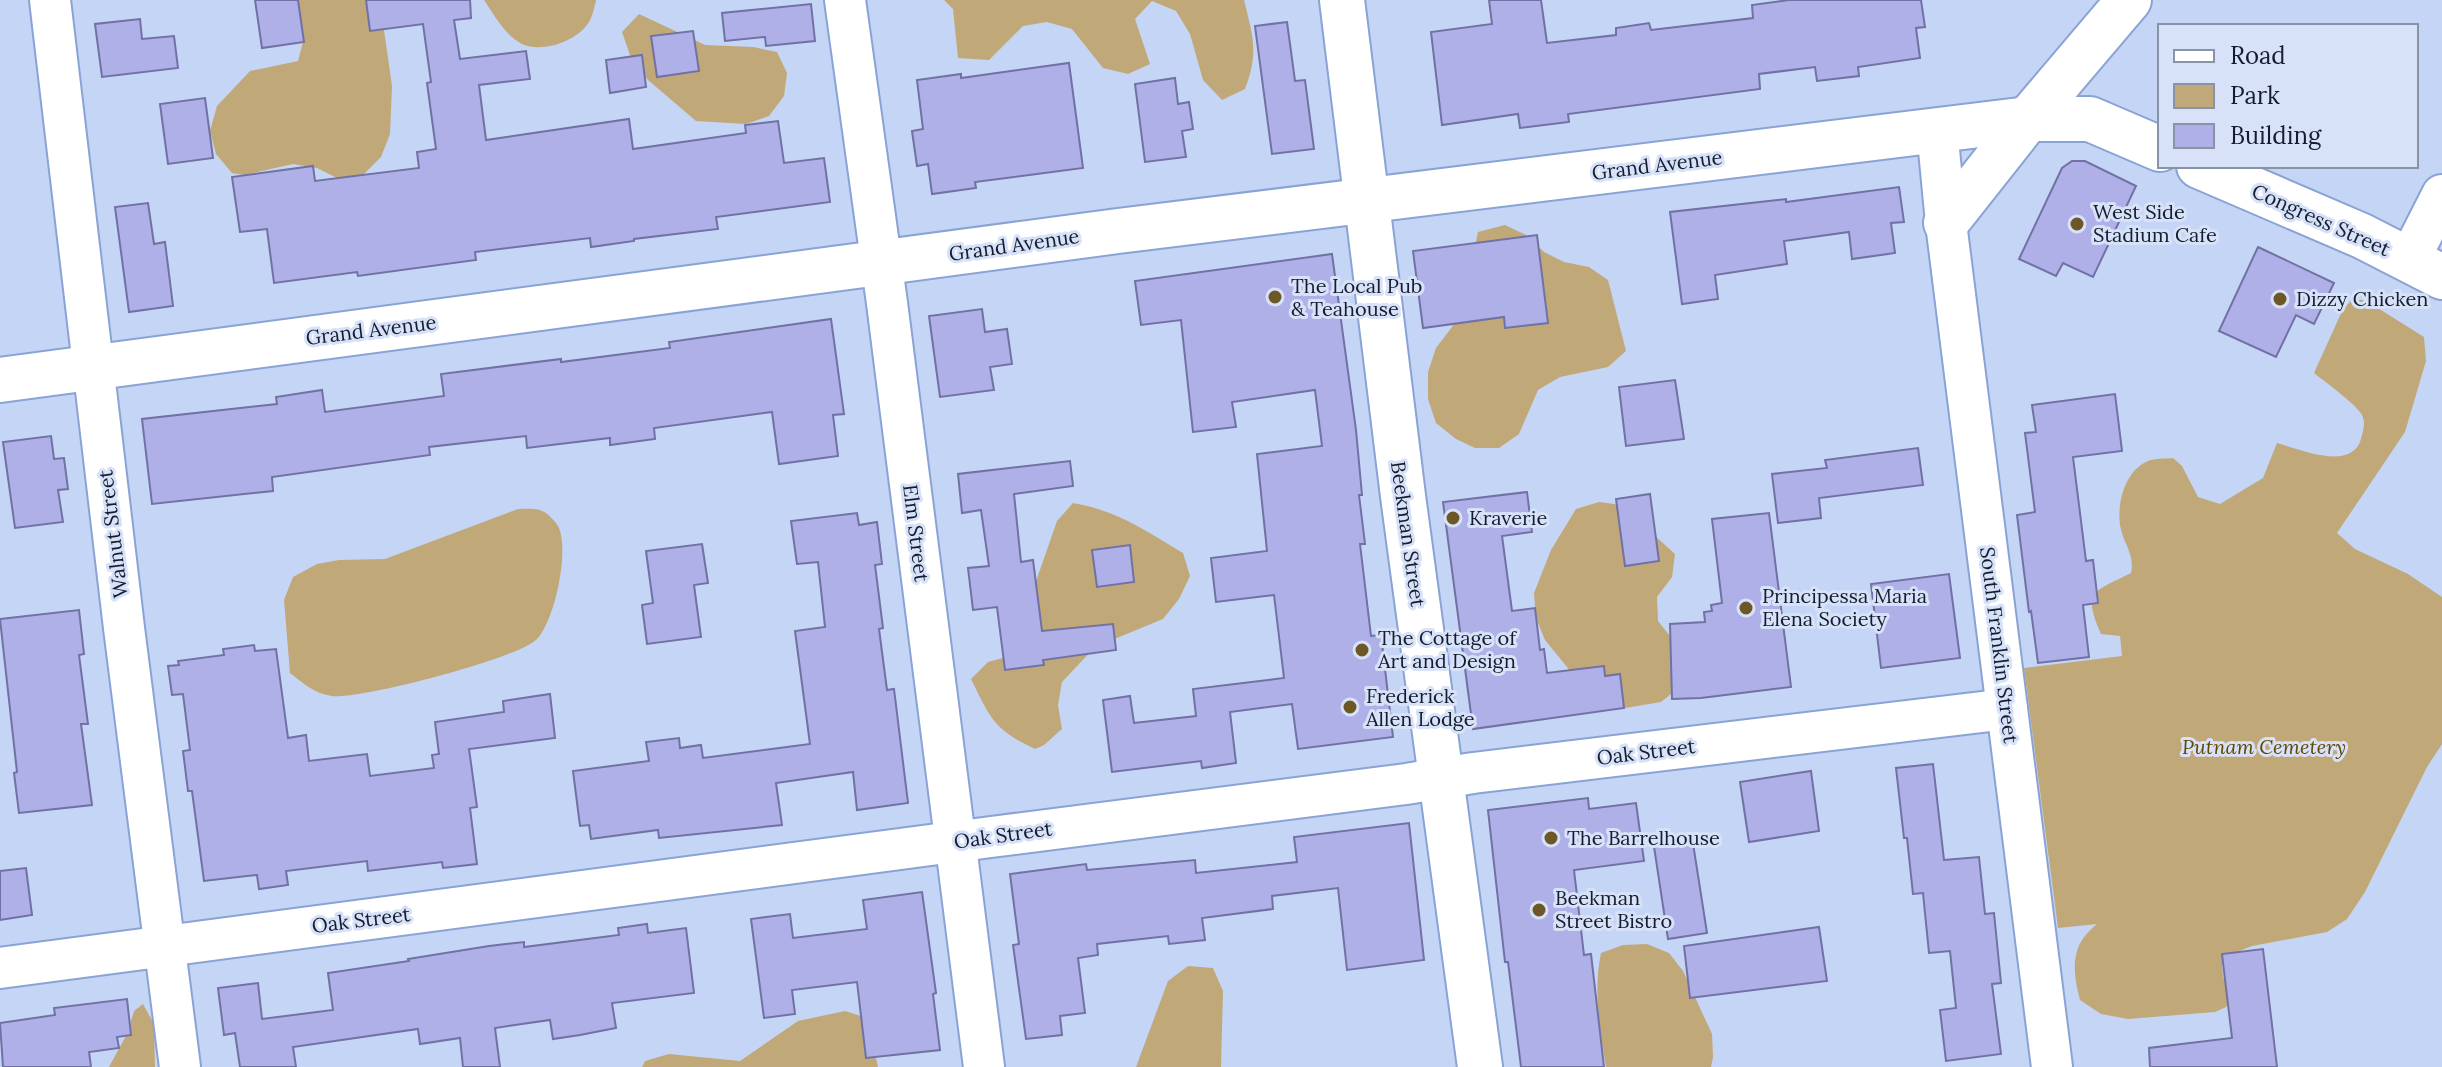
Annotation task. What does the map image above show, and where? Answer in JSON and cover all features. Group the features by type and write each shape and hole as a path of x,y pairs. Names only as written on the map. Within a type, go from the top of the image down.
{"street":[{"name":"Walnut Street","path":"50,0 180,1067"},
{"name":"Elm Street","path":"845,0 957,841 984,1067"},
{"name":"Beekman Street","path":"1342,0 1365,202 1480,1067"},
{"path":"1946,223 2028,119 2129,0"},
{"name":"Grand Avenue","path":"0,380 1118,231 2028,119"},
{"path":"2028,119 2090,119 2158,148"},
{"name":"South Franklin Street","path":"1937,129 1946,223 2052,1067"},
{"name":"Congress Street","path":"2204,168 2362,236 2425,269"},
{"path":"2425,269 2442,195"},
{"name":"Oak Street","path":"0,968 1442,778 2007,709"}],"green space":[{"path":"267,0 370,0 382,16 392,86 390,134 381,157 363,175 339,179 317,168 293,164 244,175 232,173 216,154 210,131 217,106 250,71 298,61 304,38 290,16"},
{"path":"484,0 596,1 590,20 581,31 566,41 539,47 522,44 510,35"},
{"path":"944,0 1244,0 1252,35 1252,65 1245,89 1222,100 1203,80 1190,34 1176,11 1152,1 1135,19 1150,64 1128,74 1103,68 1072,29 1047,22 1023,26 989,60 958,58 953,9"},
{"path":"639,14 705,45 753,47 777,52 787,73 784,96 769,116 746,124 696,121 648,80 631,58 622,32"},
{"path":"1505,225 1526,235 1544,252 1564,262 1589,267 1608,280 1626,351 1608,367 1560,377 1538,390 1519,434 1499,448 1475,448 1456,439 1436,423 1428,399 1428,372 1436,348 1452,327 1462,306 1478,232"},
{"name":"Putnam Cemetery","path":"2352,300 2365,300 2424,337 2426,361 2405,432 2337,533 2355,549 2408,574 2442,597 2442,744 2427,767 2365,892 2347,919 2327,932 2252,946 2229,955 2222,964 2223,977 2232,996 2226,1007 2215,1012 2128,1019 2101,1014 2080,1000 2075,978 2078,949 2097,924 2058,928 2024,668 2122,656 2120,636 2101,634 2092,601 2100,589 2131,573 2130,554 2121,532 2120,507 2124,488 2140,466 2151,460 2173,458 2182,466 2198,497 2220,504 2263,478 2277,443 2324,456 2347,454 2356,449 2363,430 2362,415 2314,373 2343,309"},
{"path":"1599,502 1621,505 1675,554 1672,577 1657,597 1658,621 1674,641 1681,686 1661,702 1613,710 1596,691 1576,678 1545,640 1536,618 1534,593 1551,550 1576,509"},
{"path":"1073,503 1118,516 1183,553 1190,576 1179,599 1163,619 1095,647 1062,682 1058,705 1062,729 1035,749 995,722 971,679 988,662 1010,656 1057,521"},
{"path":"518,509 537,509 547,514 558,526 562,539 555,602 537,639 524,647 472,666 404,685 348,695 320,693 290,673 284,600 293,577 317,564 385,559"},
{"path":"1647,944 1669,953 1683,971 1712,1034 1711,1067 1606,1067 1597,996 1601,953 1623,945"},
{"path":"1188,966 1213,968 1223,991 1221,1067 1136,1067 1168,981"},
{"path":"143,1004 154,1024 155,1067 109,1067 127,1034 134,1011"},
{"path":"845,1011 867,1018 878,1067 642,1067 645,1061 669,1054 740,1061 798,1021"}],"building":[{"path":"255,0 298,0 304,42 262,48"},
{"path":"366,0 470,0 471,18 454,20 460,59 526,51 530,79 479,85 486,140 629,119 633,149 746,133 745,125 778,121 784,163 824,158 830,202 716,217 718,229 591,247 590,238 475,252 476,260 358,276 357,272 274,283 267,229 240,232 232,177 313,166 315,181 419,168 417,152 436,149 423,24 370,31"},
{"path":"1489,0 1541,0 1547,43 1616,35 1616,28 1649,23 1651,30 1753,18 1752,5 1789,0 1921,0 1925,27 1916,28 1920,58 1858,67 1859,76 1817,81 1815,67 1759,74 1760,89 1568,114 1569,122 1520,128 1518,114 1442,125 1431,32 1492,24"},
{"path":"811,4 815,41 766,46 765,37 725,41 722,13"},
{"path":"140,19 142,39 174,36 178,68 102,77 95,24"},
{"path":"1287,22 1295,81 1305,80 1314,149 1272,154 1255,26"},
{"path":"693,31 699,71 657,77 651,36"},
{"path":"642,55 646,87 610,93 606,60"},
{"path":"1069,63 1083,168 975,182 976,188 932,194 928,164 917,166 912,131 923,129 917,80 961,74 961,78"},
{"path":"1175,78 1178,104 1189,102 1193,129 1182,131 1186,157 1145,162 1135,84"},
{"path":"205,98 213,158 168,164 160,104"},
{"name":"West Side Stadium Cafe","path":"2072,161 2085,161 2136,186 2093,277 2063,263 2056,276 2019,259 2062,168"},
{"path":"1899,187 1904,222 1891,223 1895,253 1852,259 1849,232 1784,241 1787,264 1715,275 1718,299 1682,304 1670,212 1786,199 1786,202"},
{"path":"148,203 154,244 165,242 173,306 129,312 115,207"},
{"path":"1537,235 1548,323 1505,328 1504,317 1423,328 1413,251"},
{"name":"Dizzy Chicken","path":"2258,247 2334,283 2314,324 2296,315 2276,357 2219,331"},
{"path":"1332,254 1356,430 1365,544 1360,544 1371,636 1381,635 1393,737 1298,749 1292,704 1230,712 1236,763 1202,768 1201,761 1112,772 1103,700 1130,696 1134,723 1196,716 1193,689 1284,678 1274,595 1216,602 1211,558 1267,551 1257,454 1322,446 1315,390 1232,402 1236,427 1193,432 1181,320 1141,325 1135,281"},
{"path":"982,309 985,332 1007,329 1012,364 990,367 994,390 940,397 929,316"},
{"path":"831,319 844,414 833,415 838,456 779,464 772,412 654,428 655,439 610,445 610,438 527,448 526,436 429,447 430,455 272,477 273,491 152,504 142,419 277,404 276,397 322,390 325,412 444,396 441,374 670,348 669,342"},
{"path":"1675,380 1684,439 1626,446 1619,387"},
{"path":"2115,394 2122,451 2073,457 2086,561 2093,560 2098,603 2083,605 2089,657 2038,663 2017,515 2035,512 2025,433 2036,432 2032,405"},
{"path":"51,436 54,459 64,458 68,489 58,490 63,522 15,528 3,442"},
{"path":"1918,448 1923,485 1819,498 1821,518 1778,523 1772,474 1827,468 1825,460"},
{"path":"1070,461 1073,486 1014,494 1021,562 1033,560 1042,631 1113,624 1116,650 1043,660 1044,665 1005,670 997,607 973,610 968,568 989,566 981,510 962,513 958,474"},
{"path":"1527,492 1532,532 1502,536 1512,611 1535,608 1540,650 1544,649 1547,673 1604,666 1605,676 1620,674 1624,708 1473,729 1443,502"},
{"path":"1650,494 1659,561 1625,566 1616,499"},
{"path":"857,513 859,525 877,522 882,564 875,565 883,628 879,629 887,690 894,689 908,803 857,810 853,772 776,783 782,825 659,838 658,830 591,839 589,825 580,826 573,771 649,761 646,742 679,738 680,748 701,745 703,758 810,744 795,631 825,627 818,562 797,564 791,521"},
{"name":"Principessa Maria Elena Society","path":"1769,513 1791,687 1672,699 1670,624 1705,622 1704,612 1712,611 1711,605 1722,603 1712,519"},
{"path":"702,544 708,583 694,585 701,637 647,644 642,605 653,603 646,551"},
{"path":"1130,545 1134,582 1097,587 1092,550"},
{"path":"1949,574 1960,658 1881,668 1871,584"},
{"path":"79,610 84,654 79,655 88,724 81,724 92,805 19,813 0,619"},
{"path":"254,645 255,651 276,649 288,738 306,735 309,761 367,754 370,776 434,768 432,755 439,754 435,722 504,712 503,701 550,694 555,738 469,749 477,807 470,808 477,864 443,868 442,862 368,871 367,861 286,871 288,885 259,889 257,875 204,881 192,791 188,791 183,751 190,750 183,694 172,695 168,666 179,665 178,661 224,655 223,649"},
{"path":"1933,764 1944,860 1979,857 1985,914 1994,913 2001,983 1992,984 2001,1054 1946,1061 1940,1010 1956,1008 1950,951 1929,953 1923,893 1913,894 1896,768"},
{"path":"1811,771 1819,831 1749,842 1740,782"},
{"path":"1588,798 1589,809 1636,803 1644,861 1574,870 1584,955 1591,954 1604,1067 1521,1067 1508,962 1505,962 1488,810"},
{"path":"1409,823 1424,960 1347,970 1338,888 1272,896 1273,909 1202,918 1205,940 1169,944 1168,936 1097,944 1098,955 1078,958 1085,1013 1060,1016 1062,1035 1026,1039 1013,945 1019,944 1010,874 1086,864 1087,870 1195,860 1196,873 1297,862 1294,837"},
{"path":"1692,837 1707,933 1668,939 1653,840"},
{"path":"26,868 32,915 0,920 0,871"},
{"path":"922,892 936,993 933,994 940,1050 866,1058 857,982 792,990 795,1014 764,1018 751,919 790,914 793,938 867,929 863,900"},
{"path":"647,924 648,933 686,928 694,993 612,1003 616,1028 580,1035 553,1039 550,1020 495,1028 500,1067 463,1067 460,1038 420,1044 418,1029 293,1047 296,1067 240,1067 235,1033 224,1035 218,988 258,983 262,1019 333,1010 328,973 489,946 524,942 524,947 619,935 618,928"},
{"path":"1819,927 1827,981 1690,998 1684,946"},
{"path":"2263,949 2277,1067 2150,1067 2149,1048 2232,1038 2222,954"},
{"path":"127,999 131,1035 117,1037 119,1048 89,1052 91,1067 3,1067 0,1023 55,1015 54,1008"}],"place":[{"name":"West Side Stadium Cafe","path":"2077,224"},
{"name":"The Local Pub & Teahouse","path":"1275,297"},
{"name":"Dizzy Chicken","path":"2280,299"},
{"name":"Kraverie","path":"1453,518"},
{"name":"Principessa Maria Elena Society","path":"1746,608"},
{"name":"The Cottage of Art and Design","path":"1362,650"},
{"name":"Frederick Allen Lodge","path":"1350,707"},
{"name":"The Barrelhouse","path":"1551,838"},
{"name":"Beekman Street Bistro","path":"1539,910"}]}
